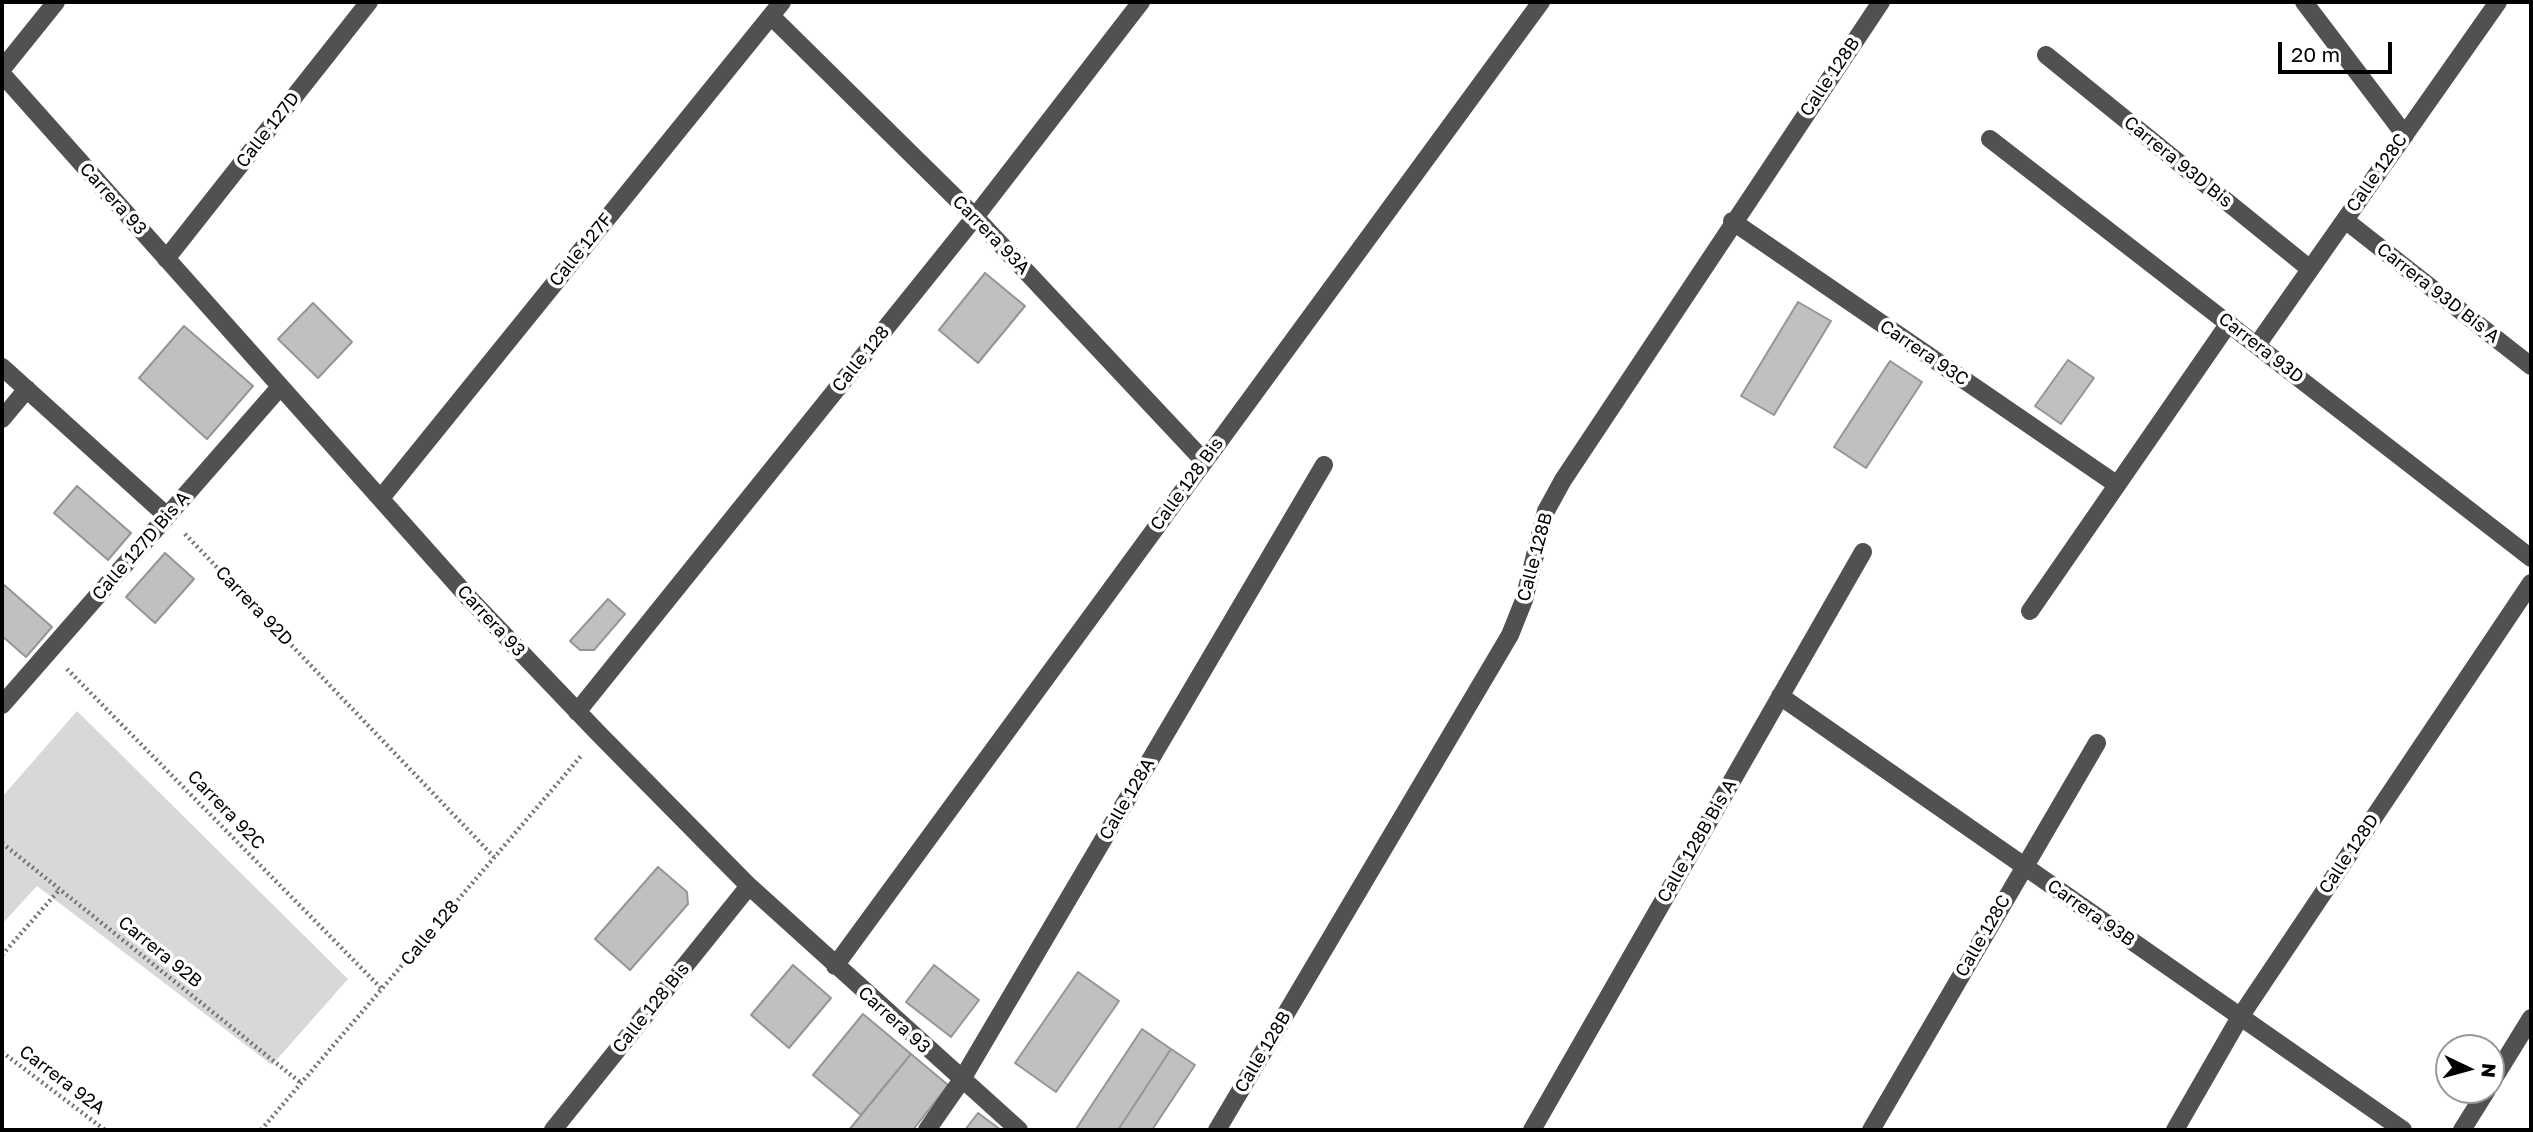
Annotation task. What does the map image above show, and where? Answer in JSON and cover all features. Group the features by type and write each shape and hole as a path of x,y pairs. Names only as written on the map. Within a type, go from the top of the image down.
{"street":[{"path":"2,69 56,2"},
{"name":"Calle 127D","path":"166,259 369,2"},
{"name":"Calle 128","path":"577,712 975,217 1141,2"},
{"name":"Calle 128 Bis","path":"835,966 1541,2"},
{"name":"Calle 128B","path":"1217,1130 1510,635 1524,600 1546,511 1563,480 1732,221 1881,2"},
{"path":"2304,2 2405,135"},
{"name":"Calle 128C","path":"2257,345 2498,2"},
{"name":"Carrera 93A","path":"776,9 1204,461"},
{"name":"Calle 127F","path":"381,498 776,9"},
{"name":"Carrera 93D Bis","path":"2046,55 2310,269"},
{"name":"Carrera 93","path":"2,74 280,387 577,712 749,886 961,1081 1019,1130"},
{"name":"Carrera 93D","path":"1990,139 2531,558"},
{"name":"Carrera 93D Bis A","path":"2344,220 2531,366"},
{"name":"Carrera 93C","path":"1732,221 2116,484"},
{"path":"2030,611 2229,323"},
{"path":"2,367 167,516"},
{"name":"Calle 127D Bis A","path":"2,705 280,387"},
{"path":"2,419 27,389"},
{"name":"Calle 128A","path":"927,1130 961,1081 1324,465"},
{"name":"Calle 128B Bis A","path":"1532,1130 1863,552"},
{"name":"Calle 128D","path":"2175,1130 2240,1017 2531,583"},
{"name":"Carrera 93B","path":"1780,696 2403,1130"},
{"name":"Calle 128C","path":"1871,1130 2097,743"},
{"name":"Calle 128 Bis","path":"553,1130 749,886"},
{"path":"2505,1060 2531,1018"},
{"path":"2462,1130 2478,1104"}],"path":[{"name":"Carrera 92D","path":"167,516 494,857"},
{"name":"Carrera 92C","path":"49,651 382,989"},
{"name":"Calle 128","path":"261,1130 599,734"},
{"name":"Carrera 92B","path":"2,842 301,1083"},
{"path":"2,955 60,889"},
{"name":"Carrera 92A","path":"2,1052 106,1130"}],"shaded area":[{"path":"77,711 348,979 272,1065 37,886 2,924 2,797"}],"building":[{"path":"985,273 1025,306 978,363 939,330"},
{"path":"1798,302 1831,321 1774,415 1741,396"},
{"path":"313,303 352,342 318,378 278,339"},
{"path":"184,326 253,386 207,439 139,378"},
{"path":"2068,360 2094,378 2061,424 2035,406"},
{"path":"1890,361 1922,382 1866,468 1834,447"},
{"path":"77,486 131,533 108,560 54,513"},
{"path":"165,553 194,579 155,623 126,597"},
{"path":"2,583 52,627 26,657 2,636"},
{"path":"608,599 625,614 594,650 580,650 570,641"},
{"path":"658,867 687,892 688,904 630,970 595,939"},
{"path":"793,965 831,998 789,1048 751,1015"},
{"path":"934,965 979,1000 951,1037 906,1002"},
{"path":"1078,972 1119,1001 1056,1092 1015,1063"},
{"path":"863,1014 911,1054 861,1115 813,1075"},
{"path":"1142,1029 1171,1049 1118,1130 1076,1129"},
{"path":"1171,1049 1195,1065 1152,1130 1118,1130"},
{"path":"911,1054 948,1085 913,1130 849,1130"},
{"path":"978,1113 1001,1130 965,1130"}]}
